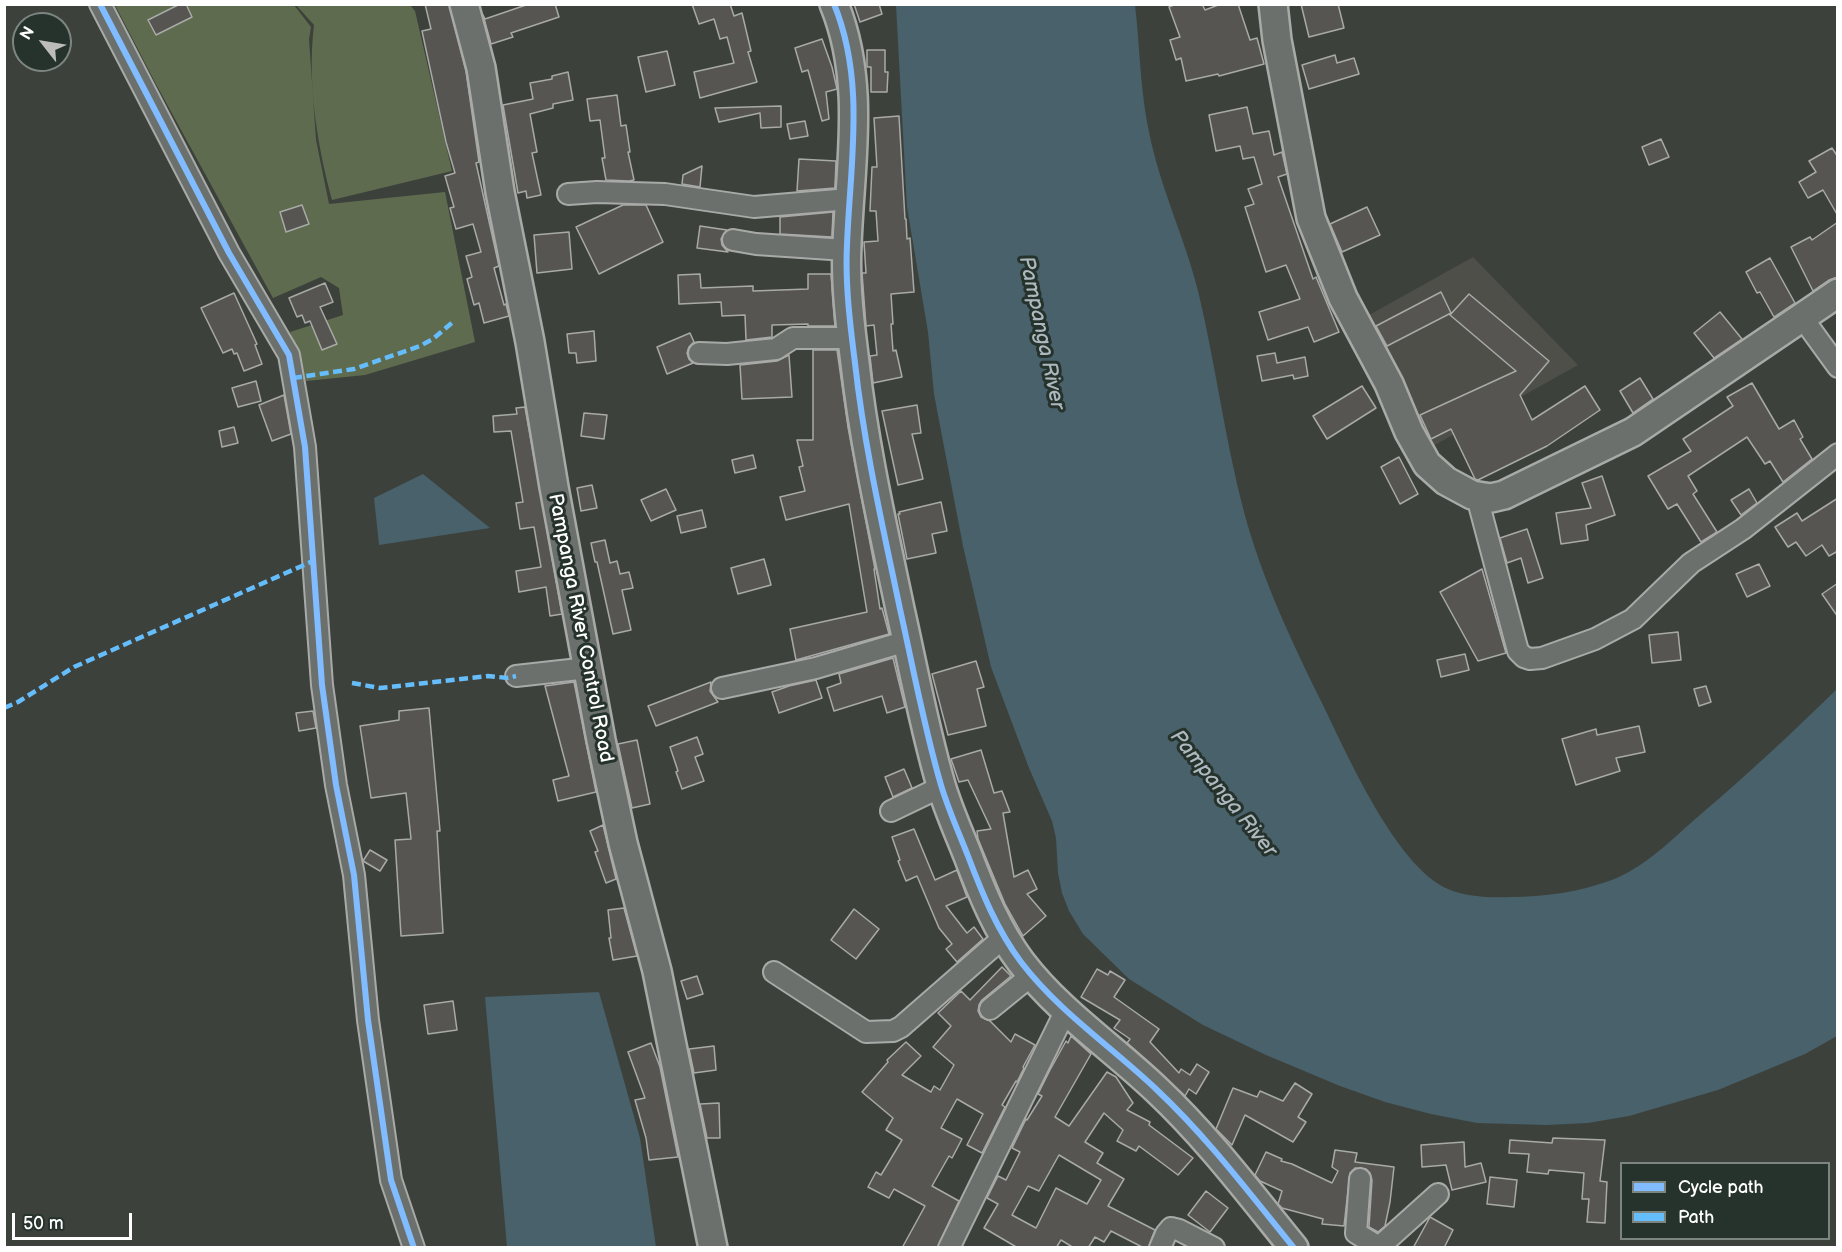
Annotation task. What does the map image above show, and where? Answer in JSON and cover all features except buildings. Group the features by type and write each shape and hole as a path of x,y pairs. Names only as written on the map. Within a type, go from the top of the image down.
{"street":[{"path":"100,4 229,253 289,355 305,447 322,686 336,785 354,876 368,1020 391,1179 414,1248"},
{"name":"Pampanga River Control Road","path":"464,4 481,68 500,192 530,342 554,487 623,843 657,971 713,1248"},
{"path":"834,4 843,26 854,94 854,145 846,250 858,393 907,641 941,787 981,888 1004,937 1032,975 1065,1012 1158,1091 1211,1146 1293,1247"},
{"path":"1273,4 1281,63 1311,218 1343,298 1389,384 1426,464 1446,481 1477,497 1491,498 1504,495 1633,432 1838,293"},
{"path":"568,194 597,192 665,194 754,207 849,200"},
{"path":"733,240 756,244 846,250"},
{"path":"1802,316 1838,367"},
{"path":"699,353 727,354 776,350 793,338 852,338"},
{"path":"1477,497 1518,651 1530,659 1542,658 1595,639 1633,619 1691,563 1743,529 1838,454"},
{"path":"722,688 816,668 907,641"},
{"path":"516,676 588,668"},
{"path":"891,811 941,787"},
{"path":"774,972 866,1032 893,1031 901,1027 1004,937"},
{"path":"990,1009 1032,975"},
{"path":"949,1248 1065,1012"},
{"path":"1360,1179 1356,1233 1378,1247 1438,1194"},
{"path":"1160,1248 1171,1228 1214,1248"}],"shaded area":[{"path":"1473,257 1578,365 1426,450 1362,319"}],"green space":[{"path":"115,5 294,5 311,27 309,39 316,140 329,204 445,192 475,342 365,375 306,381 290,332 343,315 339,288 321,277 273,298"},
{"path":"296,5 410,5 415,11 452,171 332,200 315,113 312,69 314,25"}],"water":[{"name":"Pampanga River","path":"896,5 1135,5 1149,132 1160,173 1194,275 1211,349 1237,485 1259,561 1288,633 1374,806 1410,858 1429,877 1455,892 1503,897 1561,893 1609,881 1634,869 1669,843 1837,689 1837,1036 1805,1054 1718,1090 1629,1116 1588,1123 1546,1125 1477,1123 1385,1102 1340,1086 1203,1025 1129,979 1083,934 1069,911 1062,893 1052,821 1029,768 991,667 963,546 934,394 928,332 907,207"},
{"path":"423,474 490,528 379,545 374,498"},
{"path":"599,992 640,1138 656,1247 507,1247 485,997"}],"marked path":[{"path":"293,378 354,369 420,346 433,339 454,321"},
{"path":"4,708 18,702 74,667 313,561"},
{"path":"352,683 380,688 488,676 508,678 516,676"}],"cycle path":[{"path":"100,4 229,253 289,355 305,447 322,685 336,785 354,875 368,1020 391,1180 414,1248"},
{"path":"834,4 844,33 853,93 853,154 847,274 863,425 919,697 947,803 991,911 1021,962 1052,997 1176,1108 1294,1248"}]}
